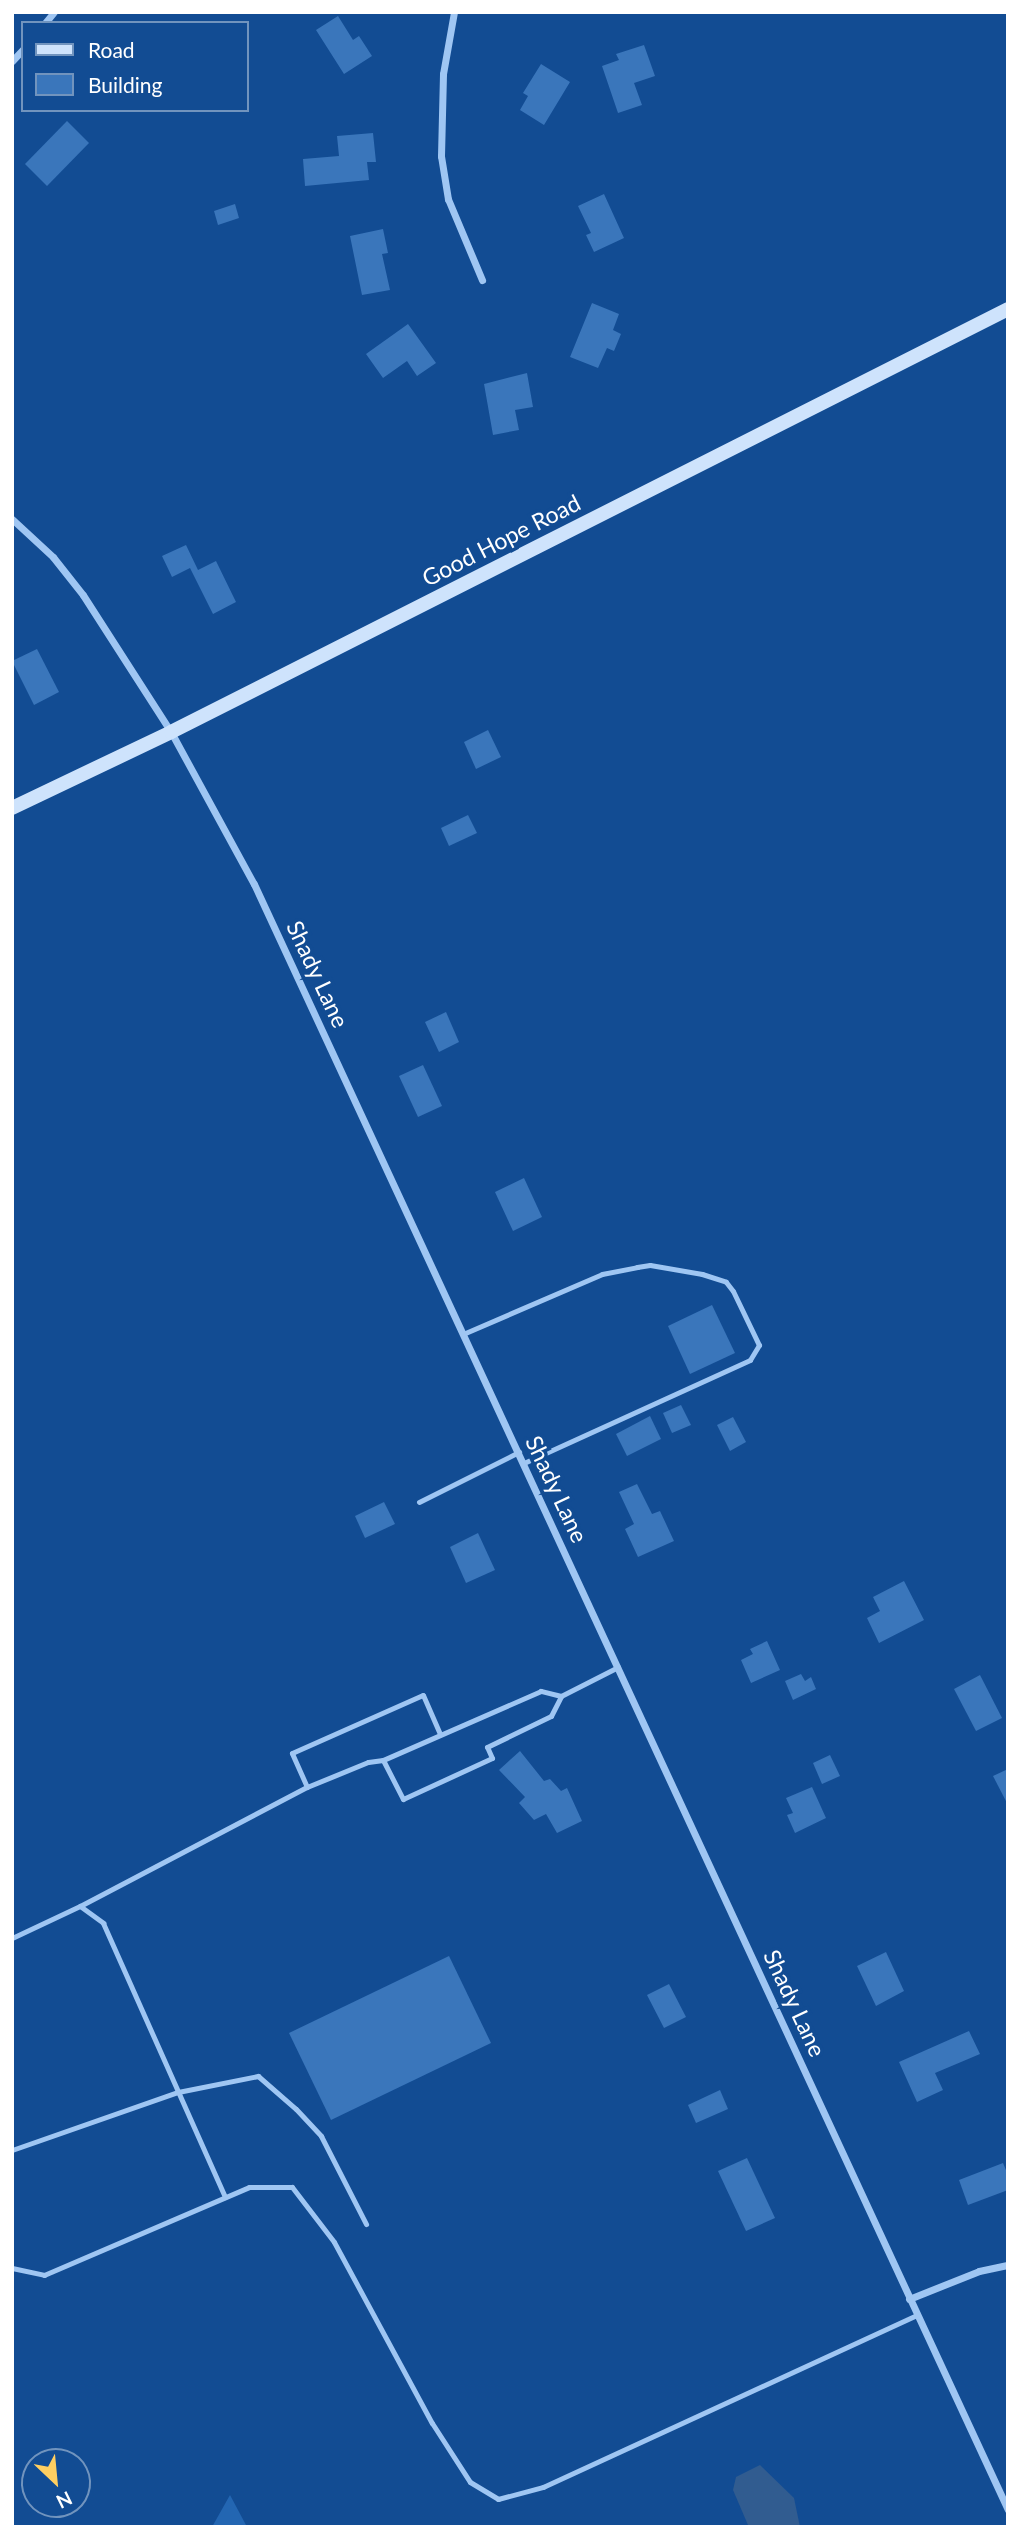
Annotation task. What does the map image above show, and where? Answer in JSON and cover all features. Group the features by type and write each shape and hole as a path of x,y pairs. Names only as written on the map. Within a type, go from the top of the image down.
{"main road":[{"name":"Good Hope Road","path":"12,808 171,732 1008,309"}],"street":[{"path":"454,12 443,74 440,156 448,199 482,280"},
{"name":"Shady Lane","path":"12,519 53,557 83,595 171,732 254,884 1008,2510"},
{"path":"909,2299 979,2271 1008,2265"}],"lane":[{"path":"463,1334 602,1274 637,1266 650,1265 702,1274 726,1282 733,1291 758,1345 750,1360 524,1463"},
{"path":"419,1502 519,1452"},
{"path":"383,1760 403,1798 492,1758 487,1747 551,1716 561,1696 618,1667"},
{"path":"12,1938 80,1906 307,1787 368,1762 383,1760 541,1691 561,1696"},
{"path":"307,1787 292,1753 423,1695 440,1734"},
{"path":"80,1906 103,1923 225,2197"},
{"path":"12,2150 178,2092 258,2076 296,2109 321,2136 366,2224"},
{"path":"12,2268 44,2275 248,2187 292,2187 334,2242 432,2423 470,2482 498,2499 544,2487 916,2315"}],"shaded area":[{"path":"760,2465 794,2498 800,2527 748,2525 733,2490 736,2477"},
{"path":"230,2495 247,2527 212,2527"}],"building":[{"path":"338,16 353,40 359,36 372,56 344,74 316,30"},
{"path":"644,45 655,76 634,83 642,105 618,113 602,66 619,60 616,54"},
{"path":"541,64 570,82 544,125 520,110 528,96 523,93"},
{"path":"67,121 89,143 47,186 25,164"},
{"path":"373,133 376,162 367,162 369,180 305,186 303,159 339,156 337,136"},
{"path":"604,194 624,238 594,252 586,235 591,233 578,206"},
{"path":"235,204 239,218 218,225 214,211"},
{"path":"383,229 388,253 382,254 390,290 362,295 350,236"},
{"path":"592,303 619,314 613,330 621,334 614,351 607,348 598,368 570,357"},
{"path":"408,324 436,363 417,376 407,361 383,378 366,354"},
{"path":"527,373 533,407 515,410 519,430 493,435 484,384"},
{"path":"186,545 198,570 216,561 236,602 213,614 190,568 172,577 162,556"},
{"path":"37,649 59,692 34,705 12,661"},
{"path":"488,730 501,757 476,769 464,742"},
{"path":"468,815 477,833 449,846 441,828"},
{"path":"446,1012 459,1042 439,1052 425,1022"},
{"path":"423,1065 442,1106 418,1117 399,1076"},
{"path":"524,1178 542,1217 513,1231 495,1192"},
{"path":"712,1305 735,1353 690,1374 668,1326"},
{"path":"681,1405 691,1425 672,1433 663,1413"},
{"path":"650,1416 661,1439 627,1456 616,1434"},
{"path":"733,1417 746,1442 730,1451 717,1425"},
{"path":"637,1484 652,1514 660,1511 674,1541 638,1557 625,1529 634,1524 619,1492"},
{"path":"384,1502 395,1524 365,1538 355,1516"},
{"path":"478,1533 495,1570 466,1583 450,1547"},
{"path":"904,1581 924,1620 879,1643 867,1618 880,1611 873,1597"},
{"path":"767,1641 780,1670 751,1683 741,1660 753,1654 750,1649"},
{"path":"801,1674 805,1681 811,1677 816,1689 793,1700 785,1681"},
{"path":"980,1675 1002,1718 976,1731 954,1689"},
{"path":"520,1751 544,1781 550,1779 561,1791 567,1788 582,1821 557,1833 546,1814 534,1820 519,1803 525,1797 499,1770"},
{"path":"830,1755 840,1776 822,1784 813,1763"},
{"path":"1008,1769 1008,1805 993,1776"},
{"path":"812,1787 826,1818 795,1833 787,1815 793,1813 786,1798"},
{"path":"886,1952 904,1991 876,2006 857,1966"},
{"path":"449,1956 491,2043 331,2120 289,2033"},
{"path":"669,1984 686,2017 664,2028 647,1995"},
{"path":"969,2031 980,2054 935,2073 943,2090 917,2102 899,2062"},
{"path":"720,2090 728,2109 696,2123 688,2105"},
{"path":"747,2158 775,2218 746,2231 718,2171"},
{"path":"1003,2163 1008,2175 1008,2190 968,2205 959,2180"}]}
